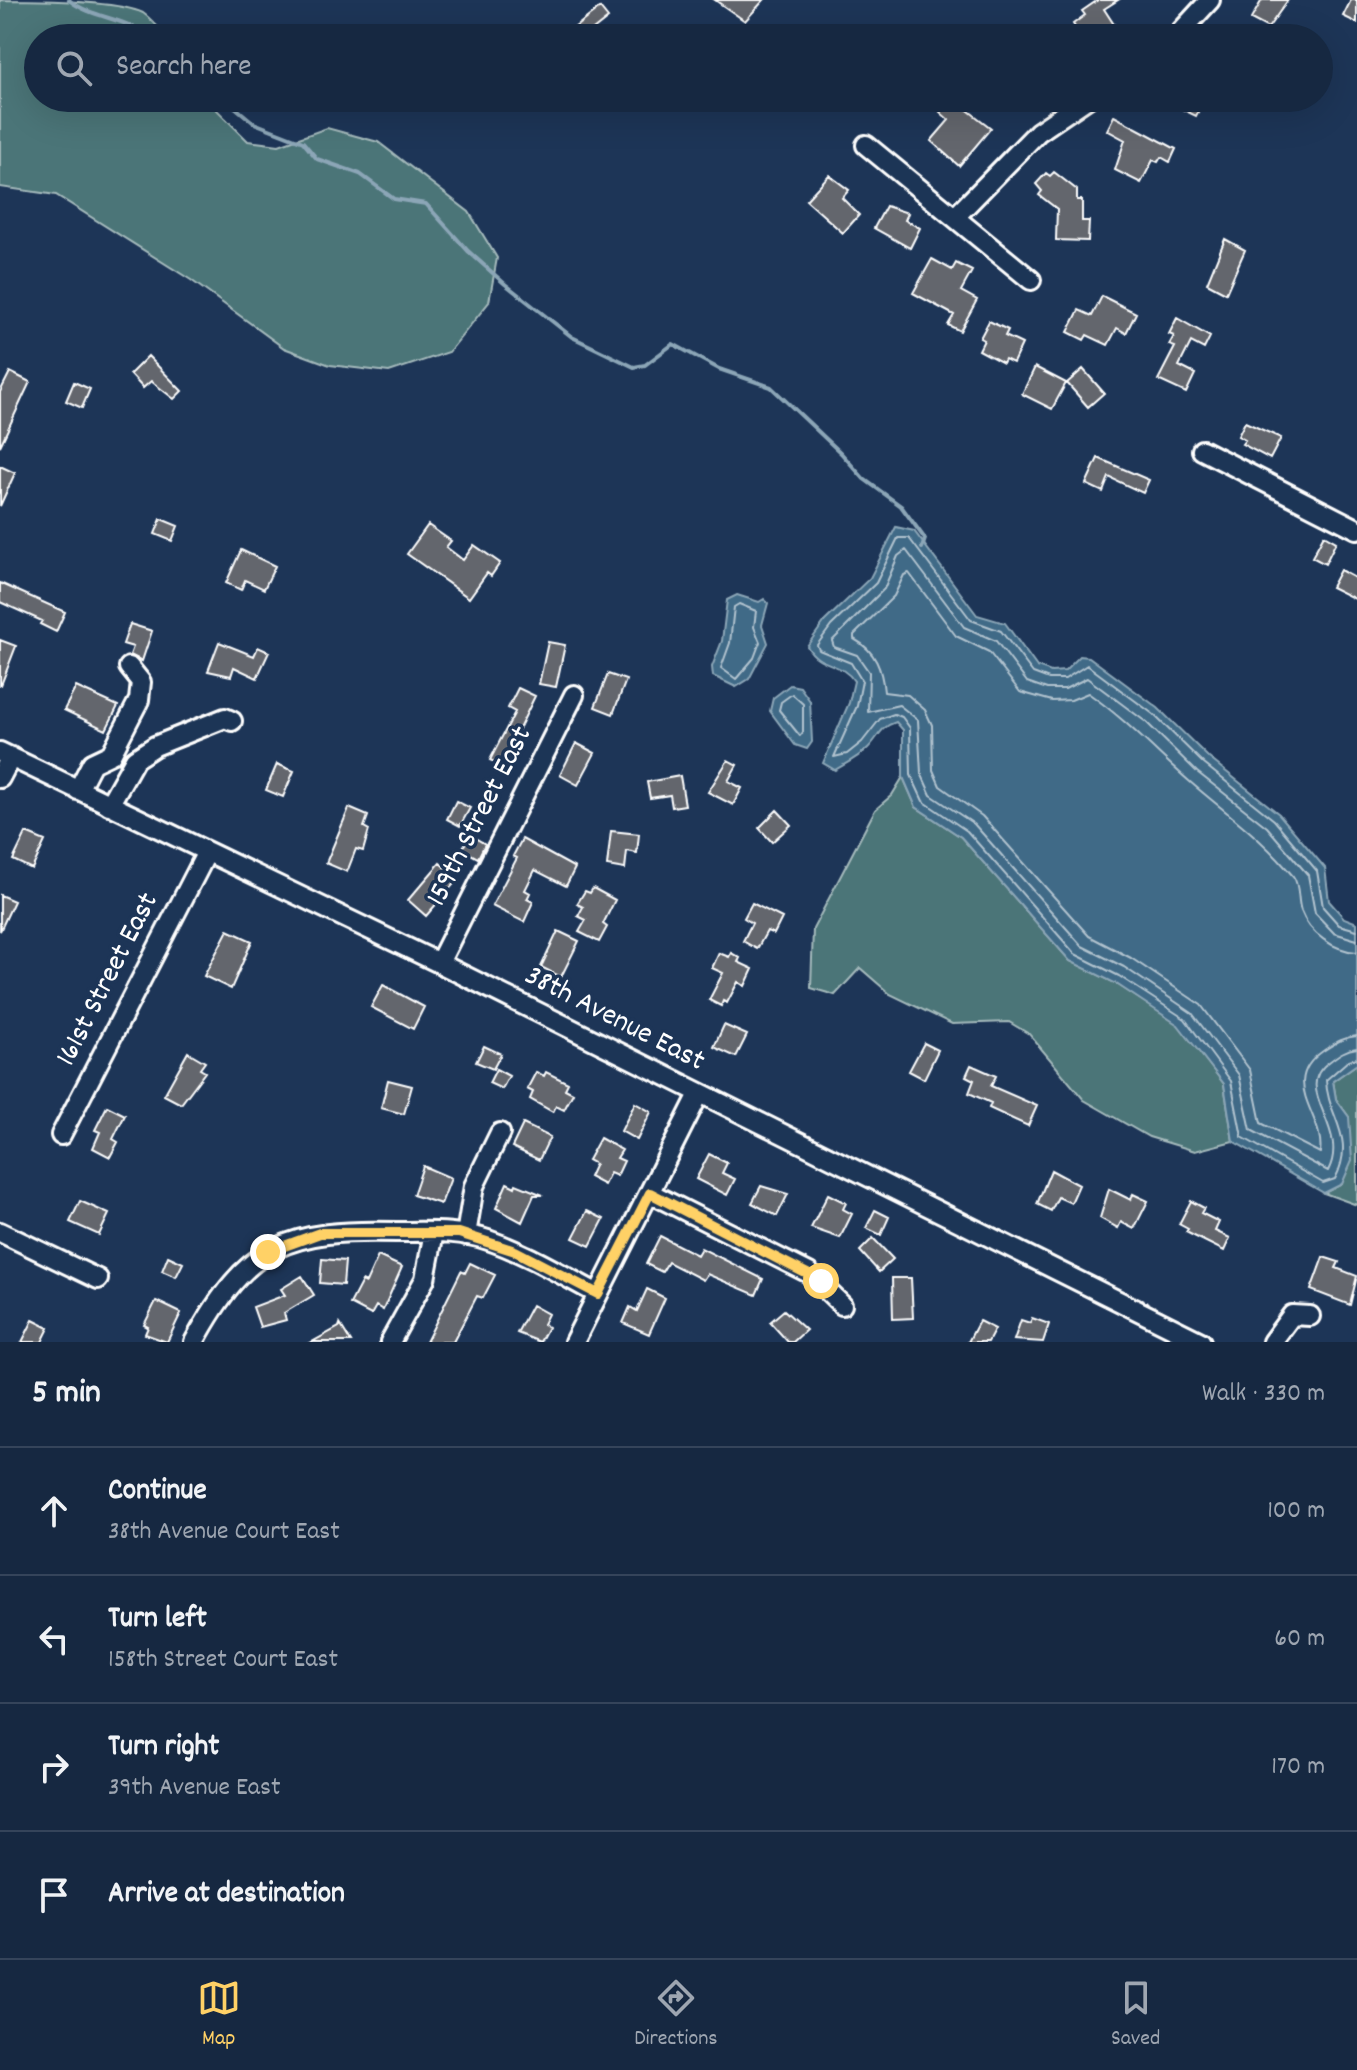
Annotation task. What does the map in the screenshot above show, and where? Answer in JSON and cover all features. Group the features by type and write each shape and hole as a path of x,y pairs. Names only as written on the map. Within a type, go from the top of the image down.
{"street":[{"path":"1188,24 1210,0"},
{"path":"955,217 1038,132 1067,112"},
{"path":"866,145 1031,280"},
{"path":"1202,450 1357,529"},
{"path":"78,790 92,763 111,754 139,700 141,682 129,667"},
{"name":"159th Street East","path":"439,963 574,695"},
{"path":"109,805 135,759 155,746 225,718 232,721"},
{"path":"0,778 5,754"},
{"name":"38th Avenue East","path":"5,754 439,963 1201,1342"},
{"name":"161st Street East","path":"61,1135 207,852"},
{"path":"574,1342 699,1094"},
{"path":"466,1235 474,1186 500,1133"},
{"path":"650,1193 809,1273 842,1305"},
{"path":"0,1232 98,1279"},
{"path":"194,1342 236,1277 268,1252 320,1233 434,1232 466,1235 515,1251 598,1294"},
{"path":"390,1342 425,1279 434,1232"},
{"path":"1272,1342 1285,1319 1292,1315 1310,1316"}],"green space":[{"path":"0,0 114,5 143,13 155,24 24,24 24,112 219,112 248,141 279,145 327,128 378,142 469,212 497,258 489,302 449,352 389,372 330,365 284,348 191,280 56,195 0,187"},
{"path":"903,777 916,807 961,837 1070,961 1115,983 1178,1024 1224,1084 1233,1141 1195,1151 1149,1137 1084,1100 1029,1034 1009,1022 952,1024 890,994 860,968 835,995 811,988 813,929 875,810 892,795"},
{"path":"1357,1064 1357,1205 1324,1193 1342,1184 1349,1117 1336,1099 1333,1081"}],"water":[{"path":"896,527 914,531 977,615 1005,623 1037,667 1051,672 1065,671 1080,656 1089,657 1158,708 1209,758 1279,814 1325,868 1329,901 1344,918 1357,923 1357,1064 1333,1081 1336,1099 1349,1117 1352,1161 1342,1184 1324,1193 1233,1141 1224,1084 1178,1025 1115,983 1070,961 961,837 916,807 903,777 903,730 896,722 883,730 861,754 835,770 823,763 849,703 854,681 843,670 818,658 807,646 825,621 870,578"},
{"path":"737,595 759,602 764,599 768,603 762,625 768,643 749,679 736,687 713,676 712,667 722,641 727,600"},
{"path":"790,685 800,687 810,701 812,742 807,749 795,745 770,711 773,698"}],"building":[{"path":"715,0 764,0 745,21"},
{"path":"1098,0 1118,0 1104,9 1114,24 1073,24 1085,15 1082,11"},
{"path":"1262,0 1288,0 1271,24 1260,24 1251,19"},
{"path":"1351,0 1357,0 1357,23 1343,16"},
{"path":"600,8 608,18 600,24 579,24"},
{"path":"940,112 970,112 991,128 959,166 931,141 949,120"},
{"path":"1114,116 1176,149 1170,162 1161,157 1158,162 1153,160 1141,183 1115,170 1125,140 1107,130"},
{"path":"1054,172 1077,190 1077,200 1082,200 1082,221 1089,221 1088,241 1056,240 1057,209 1039,195 1042,191 1036,184 1046,173 1050,176"},
{"path":"829,175 849,190 842,198 859,215 843,233 806,200"},
{"path":"886,206 908,213 905,220 920,228 910,248 874,228"},
{"path":"1225,239 1245,250 1226,293 1207,283"},
{"path":"932,259 952,270 956,263 972,271 961,291 977,300 960,331 948,325 954,315 913,293"},
{"path":"1102,296 1136,313 1126,333 1117,328 1108,345 1087,335 1084,340 1068,332 1079,310 1092,316"},
{"path":"1177,318 1210,337 1204,349 1191,342 1179,366 1195,374 1186,393 1158,380 1175,347 1169,345 1174,336 1169,334"},
{"path":"989,321 1008,330 1005,336 1022,344 1013,363 1005,359 1003,363 979,350 984,340 980,338"},
{"path":"148,356 182,391 174,399 151,381 143,388 130,374"},
{"path":"1035,367 1066,383 1052,409 1022,394"},
{"path":"1083,369 1104,393 1088,407 1067,383"},
{"path":"10,372 30,382 0,446 0,392"},
{"path":"74,382 90,389 82,408 66,401"},
{"path":"1245,422 1281,438 1270,459 1242,444 1245,440 1238,436"},
{"path":"1098,458 1149,480 1143,493 1109,477 1103,492 1086,484"},
{"path":"0,466 15,473 0,506"},
{"path":"161,519 178,526 172,541 155,534"},
{"path":"428,525 451,541 446,547 463,560 474,545 500,563 491,576 487,573 469,598 407,554"},
{"path":"1324,535 1336,542 1325,564 1312,557"},
{"path":"241,550 275,566 264,589 245,580 241,590 226,583"},
{"path":"1340,570 1357,579 1357,600 1331,587"},
{"path":"0,583 65,612 56,632 40,624 42,621 0,602"},
{"path":"130,624 152,631 142,661 130,655 133,647 123,644"},
{"path":"0,640 16,646 1,685 0,685"},
{"path":"219,642 254,656 258,647 269,652 257,678 234,667 231,676 208,671"},
{"path":"548,642 565,645 556,687 539,684"},
{"path":"608,674 626,680 613,714 595,707"},
{"path":"76,687 118,706 106,730 64,710"},
{"path":"518,688 535,696 518,731 525,734 507,768 490,760 515,712 508,708"},
{"path":"576,743 595,753 578,785 560,775"},
{"path":"728,760 737,765 728,781 742,788 733,805 708,792"},
{"path":"277,764 294,771 283,797 266,790"},
{"path":"680,776 685,805 672,807 670,795 650,798 647,782"},
{"path":"456,801 470,808 460,826 447,819"},
{"path":"349,808 368,816 364,827 369,830 363,851 356,849 347,872 326,863"},
{"path":"777,810 791,825 772,842 759,828"},
{"path":"611,831 639,834 637,853 627,851 625,869 607,866"},
{"path":"26,833 45,841 32,869 13,860"},
{"path":"470,835 485,844 478,858 462,849"},
{"path":"522,839 575,868 566,886 535,870 525,890 530,893 527,899 533,902 524,922 492,906 517,858 513,856"},
{"path":"440,863 458,879 426,916 408,900"},
{"path":"593,888 615,900 603,924 607,927 599,942 579,932 586,920 578,916 583,907 577,904 585,891 590,893"},
{"path":"0,895 14,901 0,931"},
{"path":"752,903 782,918 774,934 767,931 757,949 743,941 752,923 744,918"},
{"path":"228,930 252,941 231,989 204,976"},
{"path":"558,931 579,941 561,977 541,967"},
{"path":"719,953 729,957 731,953 740,958 738,962 753,969 745,986 738,982 727,1003 723,1001 721,1006 709,1000 723,973 712,968"},
{"path":"383,985 424,1007 413,1029 371,1007"},
{"path":"724,1025 747,1035 736,1057 714,1047"},
{"path":"924,1043 938,1050 924,1079 909,1071"},
{"path":"484,1046 501,1054 493,1069 476,1062"},
{"path":"188,1052 205,1062 200,1069 205,1072 181,1104 164,1095"},
{"path":"971,1065 996,1076 991,1086 1037,1106 1028,1126 989,1108 991,1103 969,1093 974,1080 966,1076"},
{"path":"496,1069 509,1076 502,1089 489,1083"},
{"path":"536,1072 544,1076 546,1072 568,1083 565,1089 573,1093 564,1110 556,1106 553,1112 530,1099 533,1092 527,1089"},
{"path":"388,1080 412,1086 404,1114 381,1108"},
{"path":"635,1103 651,1112 637,1140 621,1131"},
{"path":"107,1106 125,1115 113,1139 118,1142 110,1157 93,1148 100,1132 95,1130"},
{"path":"523,1124 550,1137 539,1160 512,1147"},
{"path":"600,1138 622,1150 617,1158 624,1161 617,1176 610,1173 604,1185 589,1177 595,1164 588,1160"},
{"path":"709,1154 727,1163 722,1173 735,1179 727,1195 696,1179"},
{"path":"423,1166 451,1178 441,1204 413,1195"},
{"path":"1051,1170 1079,1185 1071,1203 1058,1197 1051,1211 1037,1204"},
{"path":"507,1183 543,1195 534,1195 522,1222 496,1208"},
{"path":"761,1186 788,1194 777,1216 752,1203"},
{"path":"1109,1189 1131,1200 1133,1194 1148,1201 1134,1229 1121,1222 1118,1228 1100,1218"},
{"path":"828,1194 846,1203 843,1209 852,1214 840,1238 811,1228"},
{"path":"80,1201 109,1214 99,1235 70,1222"},
{"path":"1191,1201 1204,1208 1201,1213 1219,1222 1215,1231 1230,1238 1224,1251 1186,1232 1188,1229 1179,1224"},
{"path":"875,1210 889,1217 881,1235 866,1228"},
{"path":"587,1211 604,1219 590,1246 573,1238"},
{"path":"660,1236 697,1255 701,1248 763,1279 756,1295 707,1274 703,1280 668,1262 662,1272 646,1264"},
{"path":"873,1238 893,1259 879,1272 860,1251"},
{"path":"168,1256 183,1263 176,1277 162,1271"},
{"path":"378,1256 402,1267 383,1310 376,1306 371,1315 350,1304 362,1281 366,1283"},
{"path":"1323,1257 1339,1262 1336,1268 1357,1276 1350,1305 1311,1290"},
{"path":"322,1259 345,1261 343,1285 320,1283"},
{"path":"470,1263 495,1275 483,1298 477,1296 453,1342 426,1342 461,1271 465,1273"},
{"path":"302,1276 314,1295 284,1313 286,1320 260,1327 253,1307 285,1295 281,1289"},
{"path":"892,1278 911,1278 913,1318 893,1319"},
{"path":"647,1289 665,1298 649,1334 623,1323 630,1307 637,1311"},
{"path":"156,1301 181,1313 167,1342 145,1334 148,1327 144,1325"},
{"path":"532,1305 548,1314 543,1324 548,1327 540,1342 517,1333"},
{"path":"784,1310 806,1330 793,1342 788,1342 770,1322"},
{"path":"1032,1318 1049,1324 1043,1342 1014,1340 1021,1320 1030,1323"},
{"path":"33,1320 49,1328 42,1342 22,1342"},
{"path":"979,1321 995,1329 988,1342 968,1342"},
{"path":"340,1324 351,1342 312,1342 339,1327"}],"waterway":[{"path":"69,0 88,11 125,24"},
{"path":"241,112 254,123 303,142 317,159 360,174 394,199 426,204 468,251 572,337 634,367 645,365 673,344 719,369 771,387 864,479 901,506 925,539 922,548"}],"route":[{"path":"268,1252 320,1233 459,1233 515,1251 598,1294 650,1193 821,1281"}]}
